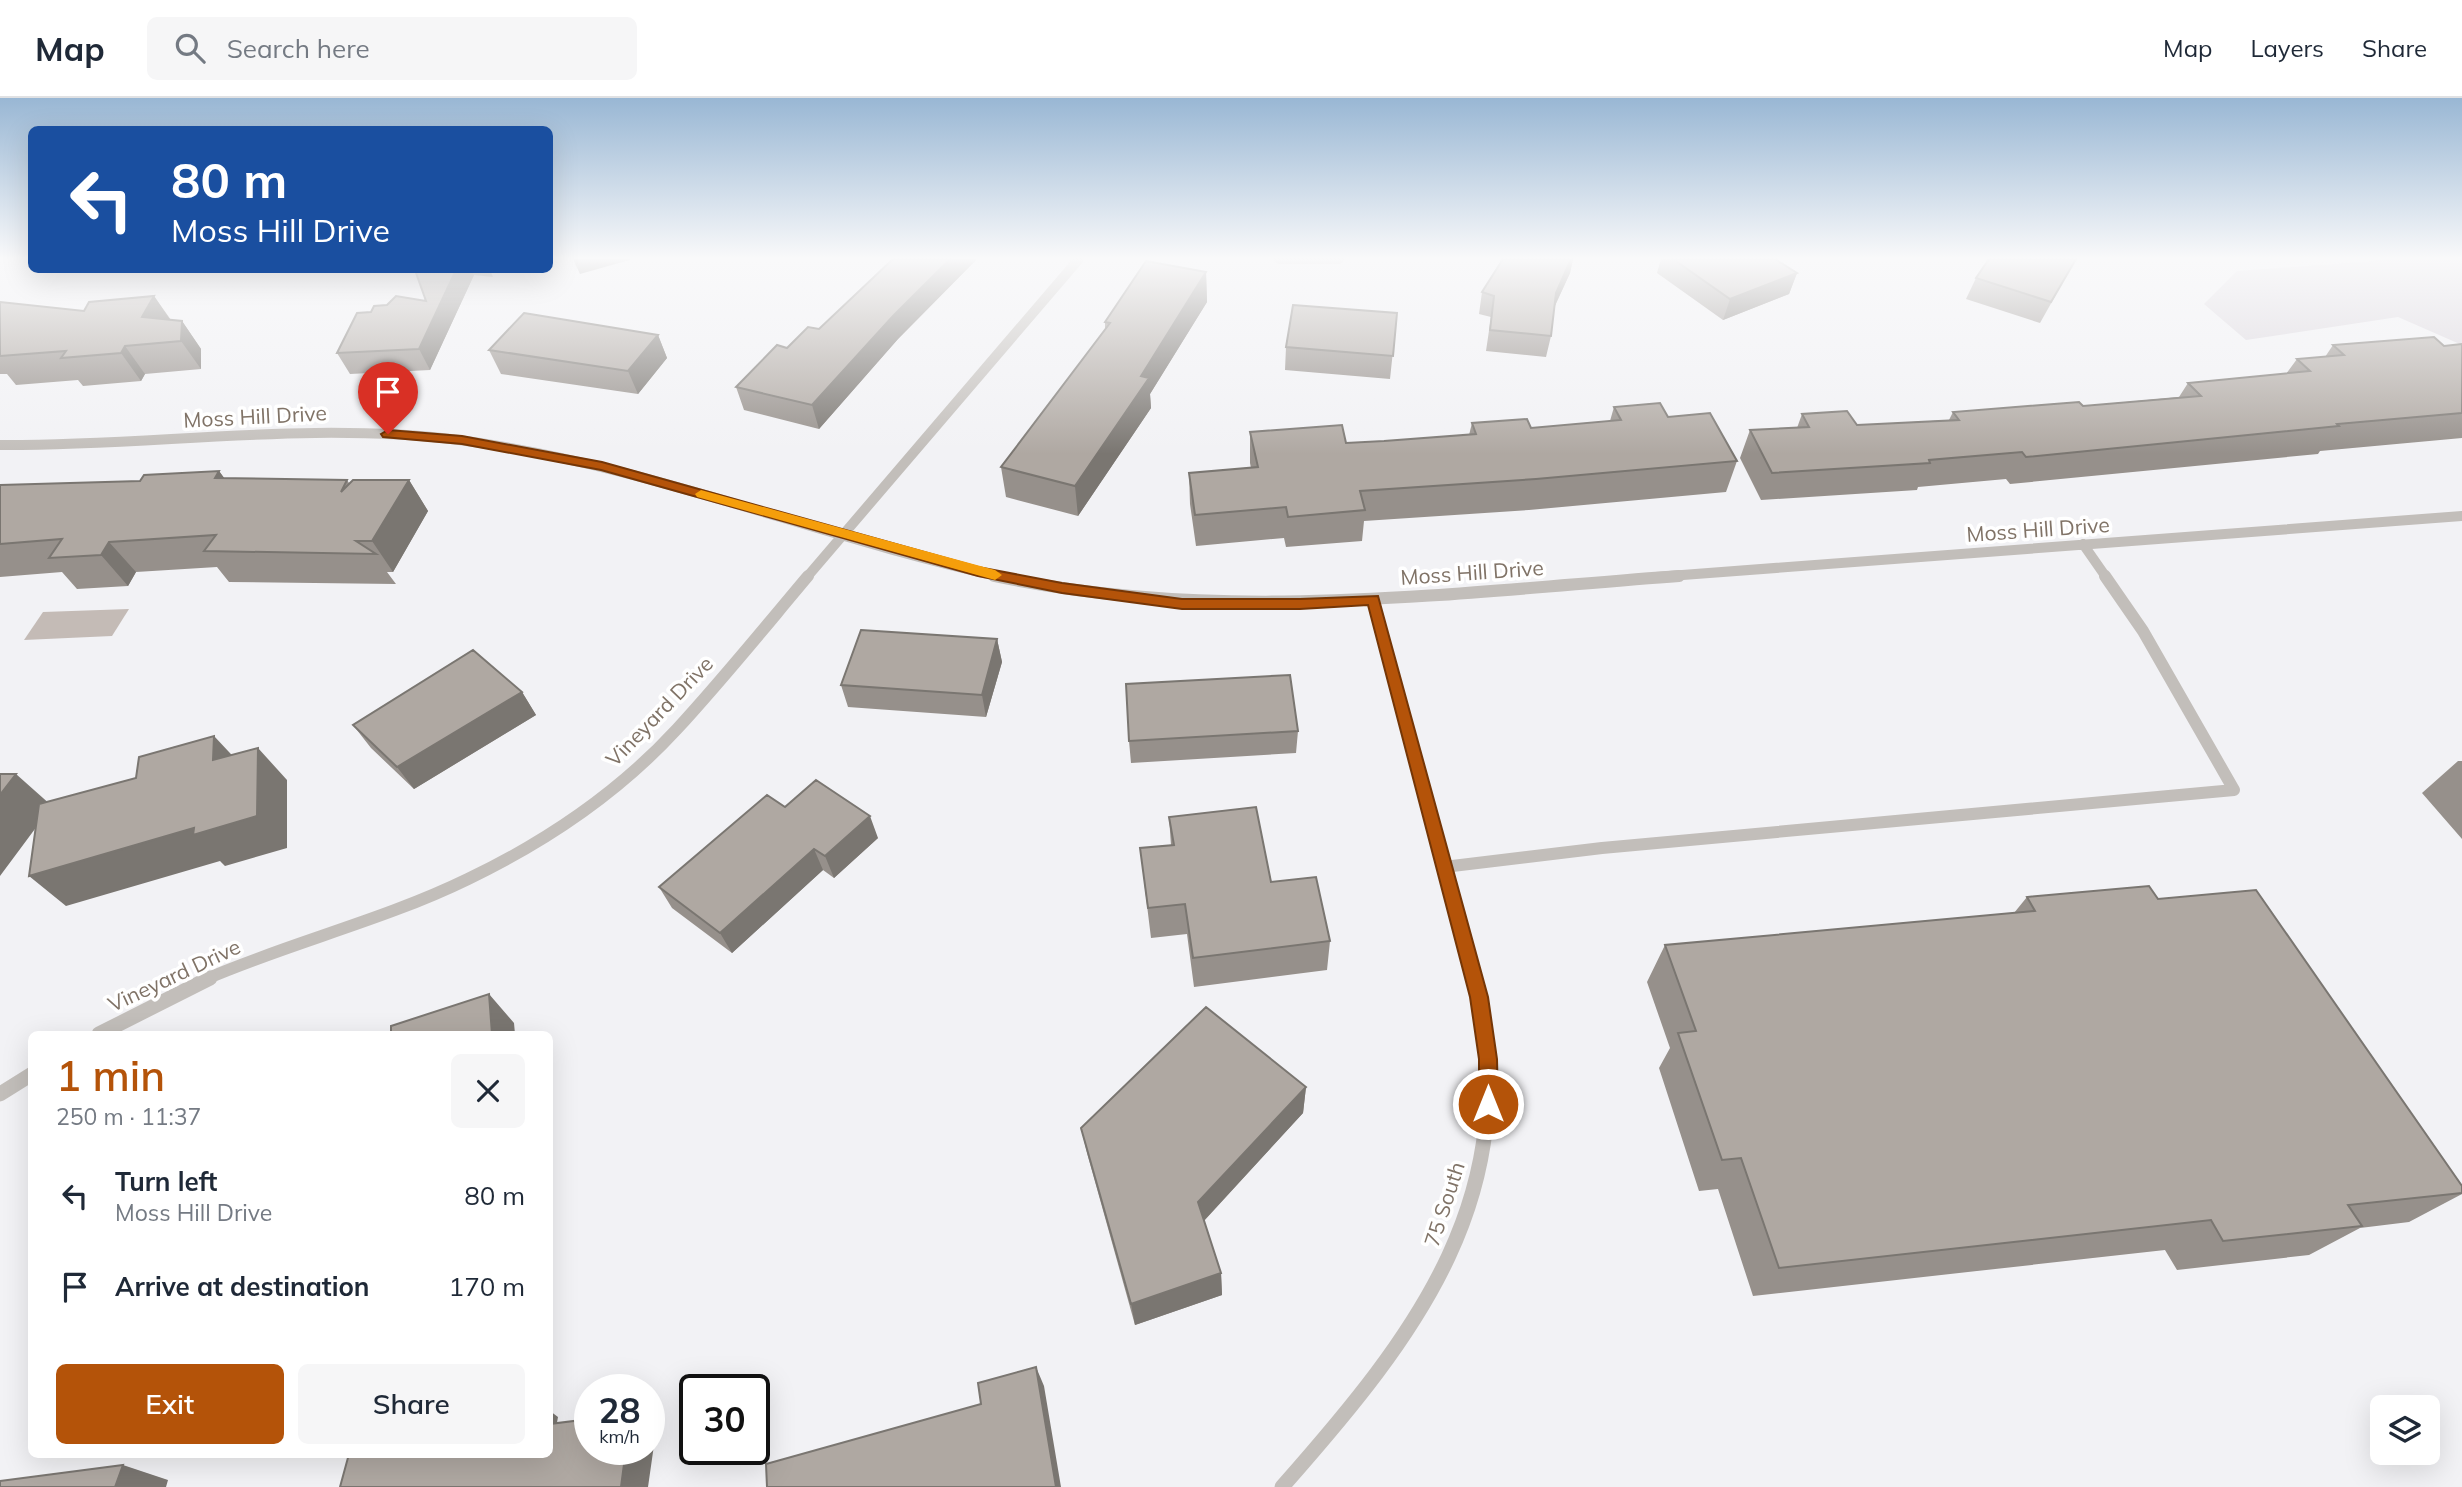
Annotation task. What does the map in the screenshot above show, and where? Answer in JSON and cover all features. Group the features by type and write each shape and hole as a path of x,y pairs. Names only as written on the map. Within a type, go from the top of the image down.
{"street":[{"name":"Vineyard Drive","path":"105,1031 243,963 368,920 466,880 563,826 616,786 677,729 1023,324"},
{"name":"Moss Hill Drive","path":"0,445 127,443 315,432 462,440 602,466 978,572 1123,597 1182,604 1242,606 1373,599 2462,516"},
{"path":"1444,867 1602,848 2234,790 2143,631 2083,544"},
{"name":"75 South","path":"1282,1487 1355,1405 1420,1315 1458,1236 1478,1173 1488,1104 1486,1037 1479,997 1373,599"},
{"path":"0,1094 28,1076"}],"shaded area":[{"path":"2227,324 2353,324 2246,340"},
{"path":"2414,324 2462,324 2462,345"},
{"path":"129,609 112,636 24,640 43,612"}],"building":[{"path":"0,324 182,324 181,341 125,346 121,353 61,358 66,351 0,356"},
{"path":"352,324 431,324 419,349 337,353"},
{"path":"514,324 590,324 658,335 628,371 489,350"},
{"path":"824,324 886,324 812,405 736,387 777,345 787,348 808,327 819,329"},
{"path":"1109,324 1174,324 1141,376 1149,378 1075,486 1001,467"},
{"path":"1290,324 1396,324 1393,356 1286,347"},
{"path":"1491,324 1552,324 1551,336 1490,330"},
{"path":"2434,337 2444,346 2462,344 2462,413 2026,457 2022,452 1929,460 1930,463 1772,473 1750,430 1809,427 1802,414 1847,411 1857,425 1959,420 1953,412 2079,402 2083,406 2201,396 2188,383 2310,371 2297,359 2344,355 2333,345"},
{"path":"1660,403 1668,417 1710,413 1737,461 1360,491 1365,510 1288,517 1286,507 1195,515 1189,473 1258,467 1250,432 1342,425 1346,443 1384,441 1476,434 1472,423 1527,419 1531,428 1621,420 1614,407"},
{"path":"219,471 215,478 347,480 341,492 353,480 409,480 372,541 356,541 376,554 204,551 216,535 109,542 101,555 49,558 62,539 0,544 0,485 140,481 144,475"},
{"path":"861,630 997,639 982,695 841,685"},
{"path":"473,650 522,692 397,767 353,725"},
{"path":"1290,675 1298,731 1129,741 1126,684"},
{"path":"214,736 213,760 258,748 257,816 193,835 194,828 29,876 39,804 136,778 139,757"},
{"path":"0,774 16,774 0,795"},
{"path":"816,780 870,816 825,856 814,849 720,933 659,887 767,795 785,807"},
{"path":"1256,807 1271,882 1316,877 1330,941 1193,958 1185,904 1148,908 1140,848 1174,845 1169,817"},
{"path":"2149,886 2158,899 2256,890 2462,1186 2462,1193 2348,1205 2362,1226 2223,1241 2211,1220 1779,1268 1741,1158 1722,1160 1678,1033 1696,1031 1665,945 2035,911 2027,897"},
{"path":"489,994 492,1031 391,1031 391,1026"},
{"path":"1206,1007 1306,1087 1198,1202 1221,1273 1131,1304 1081,1128"},
{"path":"1036,1367 1056,1487 767,1487 766,1465 770,1463 981,1404 978,1383"},
{"path":"574,1421 574,1465 624,1465 621,1487 340,1487 348,1458 553,1458 553,1424"},
{"path":"123,1465 115,1487 0,1487 0,1481"}],"slow traffic":[{"path":"701,494 995,575"}],"route":[{"path":"388,434 462,440 602,466 978,572 1062,588 1182,604 1242,606 1373,599 1479,997 1490,1081 1488,1104"}]}
